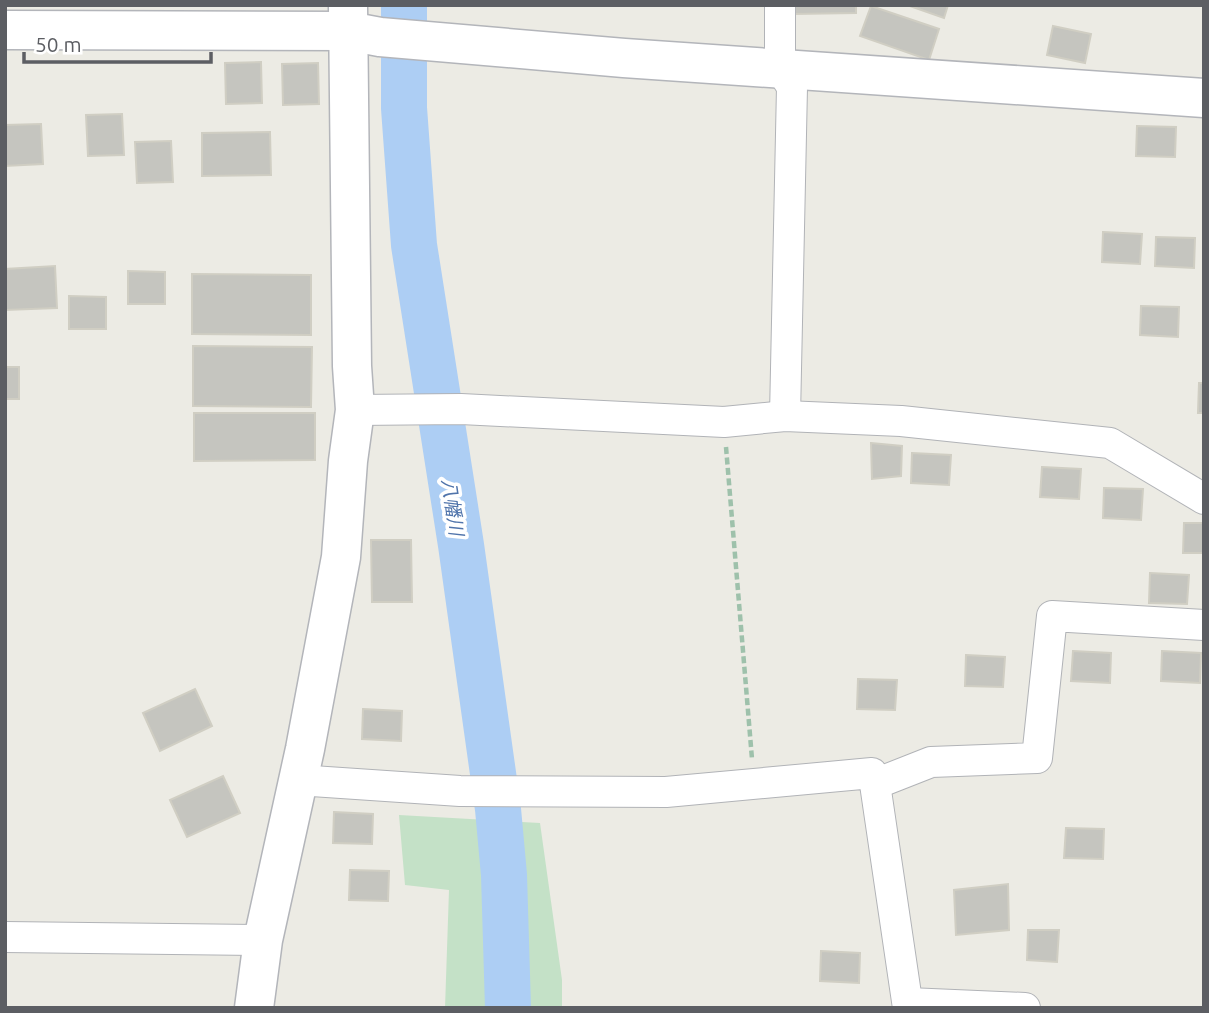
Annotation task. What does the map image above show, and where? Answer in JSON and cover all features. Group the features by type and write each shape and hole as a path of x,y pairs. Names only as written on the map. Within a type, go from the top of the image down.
{"street":[{"path":"780,5 780,68 792,87 785,416"},
{"path":"254,1008 263,940 325,648 341,557 348,461 355,410 352,366 359,25"},
{"path":"5,30 359,25 429,41 624,58 1204,98"},
{"path":"355,410 461,409 724,422 785,416 901,421 1110,443 1204,499"},
{"path":"875,784 930,762 1037,758 1052,616 1204,625"},
{"path":"297,780 460,791 666,792 872,772 908,1005 1025,1008"},
{"path":"5,937 263,940"}],"path":[{"path":"724,422 754,784"}],"green space":[{"path":"399,815 540,823 562,980 562,1008 445,1008 449,890 405,885"}],"building":[{"path":"792,5 856,5 856,13 793,14"},
{"path":"907,5 948,5 944,18"},
{"path":"871,6 939,29 929,60 860,36"},
{"path":"1053,26 1091,34 1085,63 1047,55"},
{"path":"261,62 262,103 226,104 225,63"},
{"path":"318,63 319,104 283,105 282,64"},
{"path":"122,114 124,155 88,156 86,115"},
{"path":"41,124 43,164 5,166 5,125"},
{"path":"1137,126 1176,127 1175,157 1136,156"},
{"path":"270,132 271,175 202,176 202,133"},
{"path":"171,141 173,182 137,183 135,142"},
{"path":"1103,232 1142,234 1140,264 1102,262"},
{"path":"1156,237 1195,238 1194,268 1155,266"},
{"path":"55,266 57,308 5,310 5,269"},
{"path":"128,271 165,272 165,304 128,304"},
{"path":"192,274 311,275 311,335 192,334"},
{"path":"69,296 106,297 106,329 69,329"},
{"path":"1141,306 1179,307 1178,337 1140,335"},
{"path":"193,346 312,347 311,407 193,406"},
{"path":"5,367 19,367 19,399 5,399"},
{"path":"1199,383 1204,383 1204,413 1198,413"},
{"path":"194,413 315,413 315,460 194,461"},
{"path":"871,443 902,446 901,476 872,479"},
{"path":"912,453 951,455 949,485 911,483"},
{"path":"1042,467 1081,469 1079,499 1040,497"},
{"path":"1104,488 1143,489 1141,520 1103,518"},
{"path":"1184,523 1204,523 1204,553 1183,553"},
{"path":"371,540 411,540 412,602 372,602"},
{"path":"1150,573 1189,575 1187,604 1149,603"},
{"path":"1073,651 1111,653 1110,683 1071,681"},
{"path":"1162,651 1201,653 1200,683 1161,681"},
{"path":"966,655 1005,657 1003,687 965,686"},
{"path":"858,679 897,680 895,710 857,709"},
{"path":"195,689 212,726 160,751 143,713"},
{"path":"363,709 402,711 401,741 362,739"},
{"path":"223,776 240,813 187,837 170,800"},
{"path":"334,812 373,814 372,844 333,843"},
{"path":"1066,828 1104,829 1103,859 1064,858"},
{"path":"350,870 389,871 388,901 349,900"},
{"path":"1008,884 1009,930 956,935 954,890"},
{"path":"1028,930 1059,930 1057,962 1027,960"},
{"path":"821,951 860,953 859,983 820,981"}],"waterway":[{"name":"八幡川","path":"404,5 404,108 414,245 461,545 498,809 504,875 508,1008"}]}
